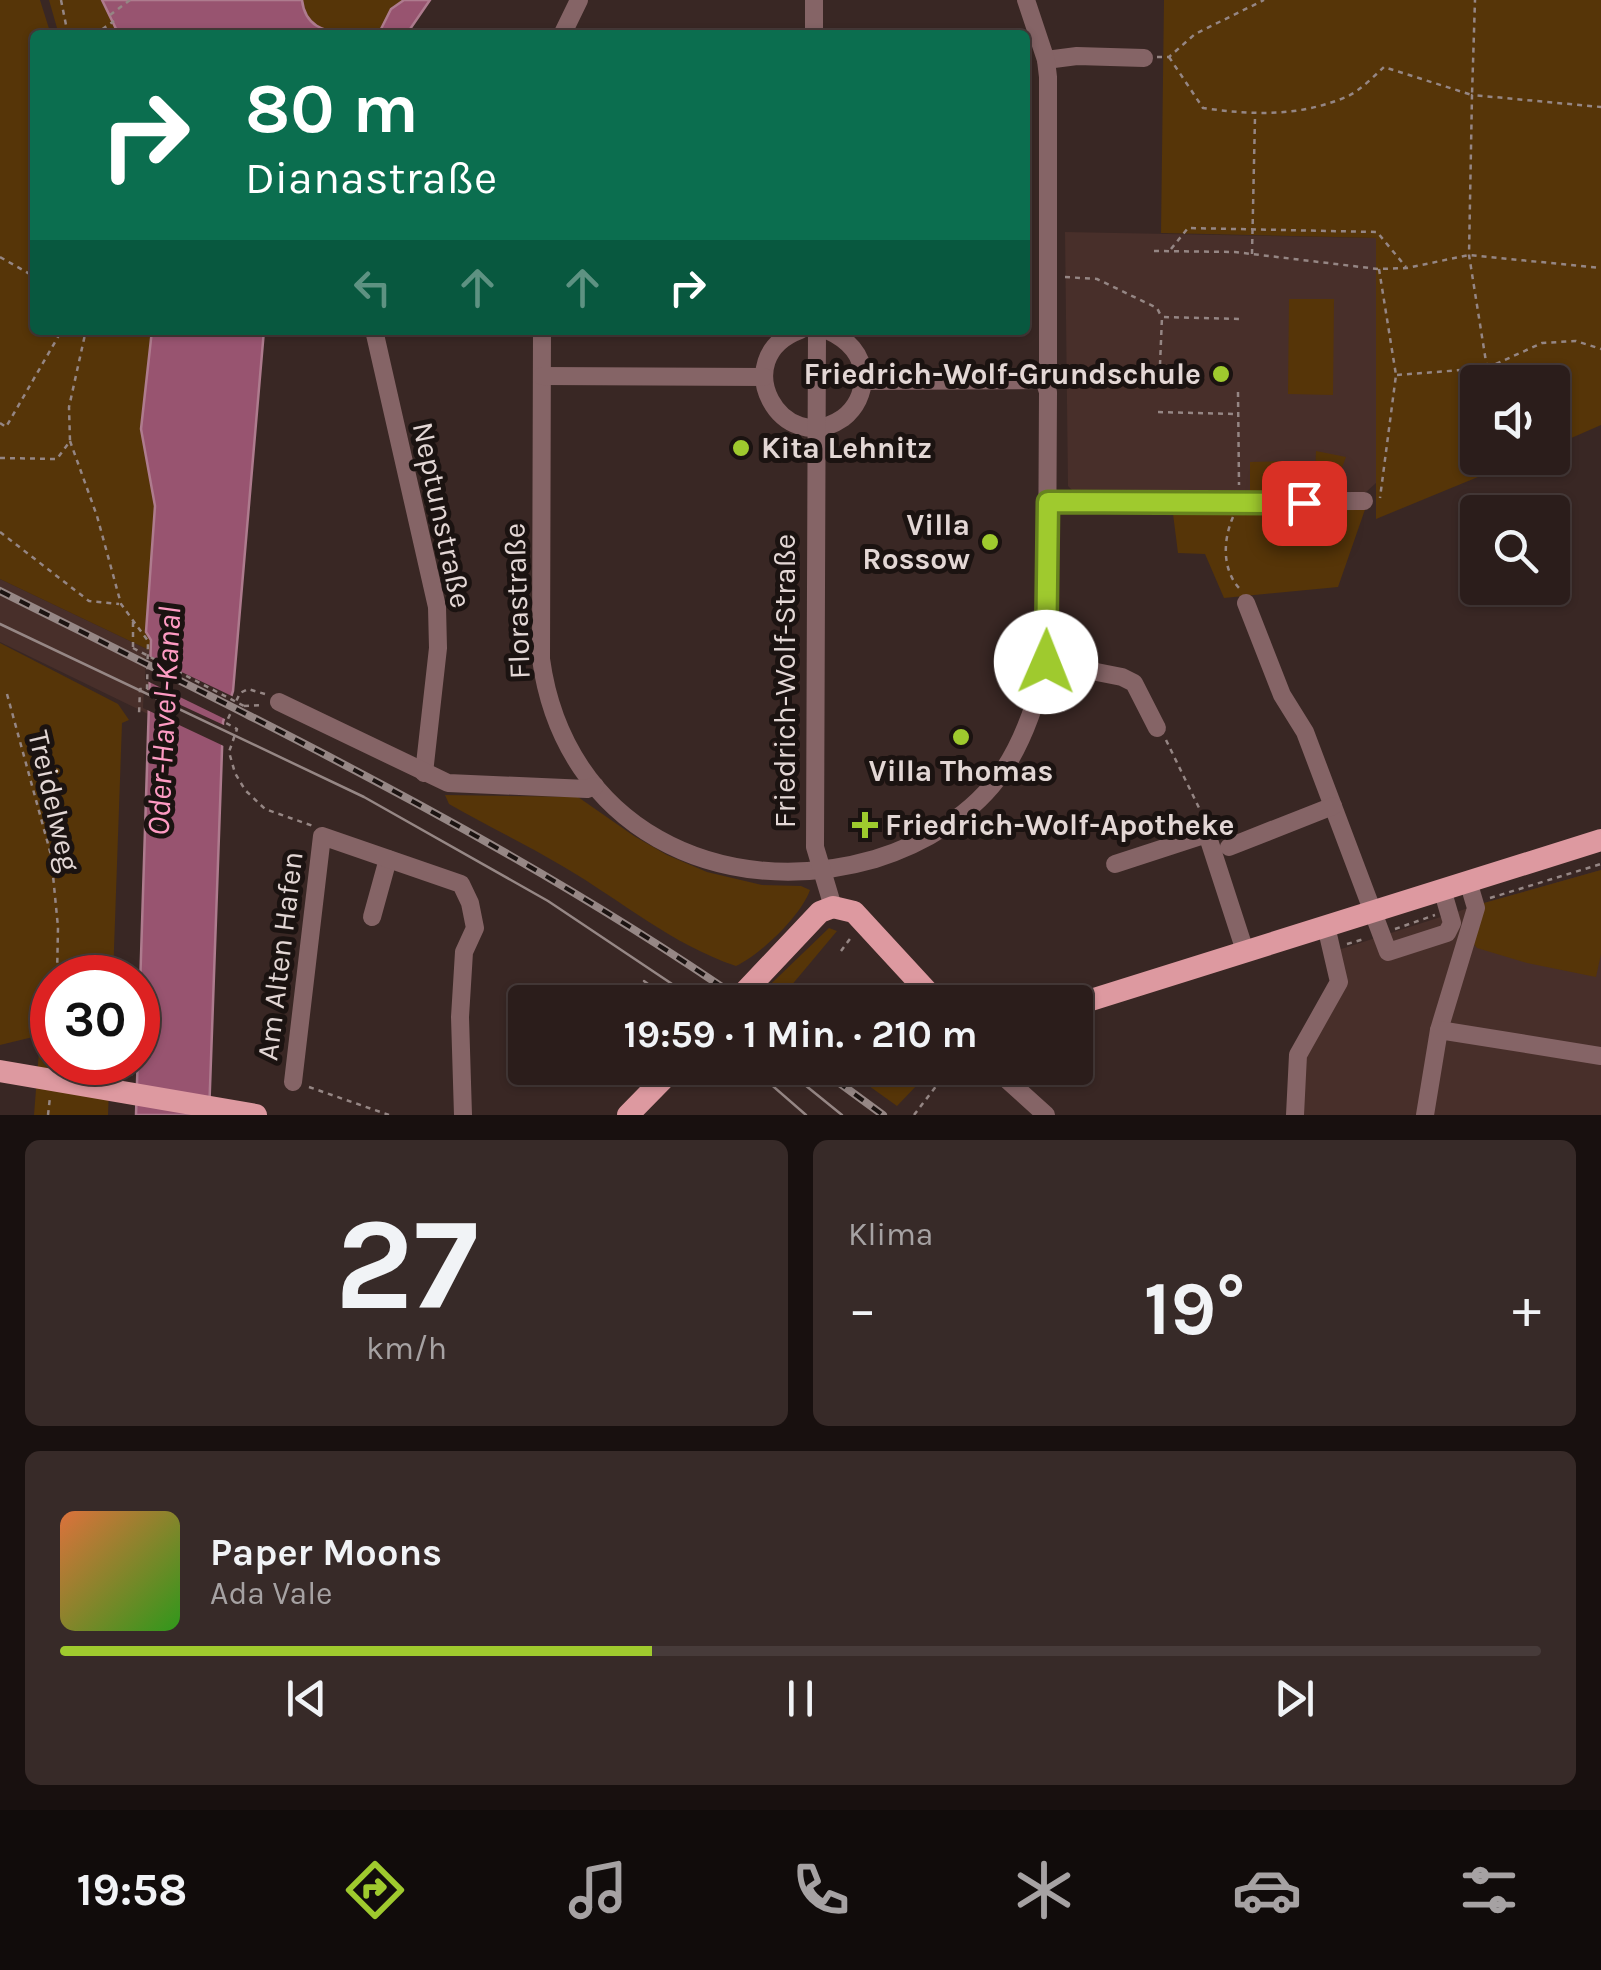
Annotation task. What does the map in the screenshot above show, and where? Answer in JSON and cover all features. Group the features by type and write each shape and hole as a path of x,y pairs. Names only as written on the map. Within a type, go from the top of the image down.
{"main road":[{"path":"1093,999 1601,840"},
{"path":"751,985 820,912 833,907 854,912 921,985"},
{"path":"0,1070 30,1073"},
{"path":"132,1085 214,1108 256,1115"},
{"path":"628,1115 657,1085"}],"street":[{"path":"564,30 579,0"},
{"path":"814,0 814,30"},
{"name":"Florastraße","path":"542,335 541,659 553,712 595,786 644,832 700,859 748,871 822,871 900,851 939,832 977,802 1003,772 1019,742 1046,662 1046,60 1026,0"},
{"path":"1046,60 1076,56 1144,58"},
{"name":"Neptunstraße","path":"375,335 437,607 438,648 424,773"},
{"path":"789,335 772,350 764,377 765,390 779,414 790,422 816,427 848,413 861,393 858,355 838,335"},
{"name":"Friedrich-Wolf-Straße","path":"817,335 814,847 833,907"},
{"path":"542,376 764,377"},
{"path":"863,381 1049,380"},
{"path":"1048,502 1364,501"},
{"path":"1246,603 1282,695 1304,732 1388,952 1447,933 1452,923 1442,889"},
{"path":"1046,662 1122,677 1134,683 1157,728"},
{"path":"279,702 448,782 595,786"},
{"path":"1229,847 1333,806"},
{"path":"1116,864 1207,834 1245,951"},
{"path":"322,836 460,884 470,903 475,928 464,952 460,1017 463,1115"},
{"name":"Am Alten Hafen","path":"294,1082 322,836"},
{"path":"372,917 388,859"},
{"path":"1425,1115 1439,1030 1476,908 1468,881"},
{"path":"1295,1115 1298,1055 1339,982 1326,926"},
{"path":"1439,1030 1601,1053"},
{"path":"1013,1085 1046,1115"}],"path":[{"path":"61,0 67,30"},
{"path":"110,15 130,0"},
{"path":"1144,58 1169,56 1194,34 1264,0"},
{"path":"1475,0 1468,255 1486,365"},
{"path":"101,30 114,21"},
{"path":"1169,56 1203,108 1255,116 1280,114 1349,96 1384,67 1472,95 1601,108"},
{"path":"1252,255 1255,116"},
{"path":"1170,251 1188,228 1377,232 1407,268"},
{"path":"1154,251 1235,252 1378,269 1407,268 1468,255 1601,268"},
{"path":"0,257 30,273"},
{"path":"1364,501 1376,501 1383,496 1396,375 1378,269"},
{"path":"1048,276 1097,279 1156,308 1162,317 1160,366"},
{"path":"1162,317 1242,319"},
{"path":"0,423 6,427 59,335"},
{"path":"85,335 70,407 70,442 97,516 121,604 148,641 149,680 147,690 140,690 139,715"},
{"path":"1494,365 1542,343 1576,341 1601,349"},
{"path":"1396,375 1460,370"},
{"path":"1049,380 1121,380"},
{"path":"1238,392 1240,504 1225,534 1229,576 1246,603"},
{"path":"1158,412 1238,414"},
{"path":"0,458 57,459 70,442"},
{"path":"0,532 90,602 121,604"},
{"path":"133,621 133,648 244,706 279,702"},
{"path":"279,702 248,689 240,693 226,723 237,729 229,752 234,773 265,809 310,824 322,836"},
{"name":"Treidelweg","path":"8,694 51,855 57,955"},
{"path":"1157,728 1199,803 1207,834"},
{"path":"841,951 850,938"},
{"path":"294,1082 389,1115"},
{"path":"914,1115 936,1085"},
{"path":"48,1115 49,1102"}],"shaded area":[{"path":"0,0 40,0 49,30 30,30 30,335 151,335 141,429 155,506 146,632 151,651 0,579"},
{"path":"49,0 102,0 117,30 58,30"},
{"path":"302,0 404,0 391,9 381,29 376,30 324,30 305,13"},
{"path":"1164,0 1601,0 1601,425 1570,439 1570,365 1460,365 1460,475 1483,475 1376,519 1376,238 1161,233"},
{"name":"Friedrich-Wolf-Grundschule","path":"1065,232 1376,238 1376,483 1366,492 1073,491 1068,486"},
{"path":"1289,299 1334,299 1333,395 1288,394"},
{"path":"1316,451 1346,457 1334,489 1326,493 1369,498 1338,587 1224,598 1205,554 1178,553 1171,498 1314,497"},
{"path":"1300,461 1301,495 1250,496 1250,462"},
{"path":"0,579 151,651 148,714 0,642"},
{"path":"0,643 118,704 129,720 122,723 114,955 30,955 30,1038 0,1045"},
{"path":"445,795 578,797 634,836 707,872 762,885 801,886 810,890 779,934 736,966 668,934 564,867 449,804"},
{"path":"1601,870 1601,1115 1295,1115 1298,1055 1339,982 1332,952"},
{"path":"1601,870 1601,954 1596,977 1527,963 1477,948 1473,943 1484,903"},
{"path":"829,928 837,931 792,985 770,985"},
{"path":"36,1085 109,1085 108,1115 34,1115"},
{"path":"868,1085 917,1085 897,1106"}],"water":[{"path":"102,0 302,0 307,16 326,30 117,30"},
{"path":"404,0 430,0 409,30 378,30 391,9"},
{"name":"Oder-Havel-Kanal","path":"151,335 264,335 233,691 223,722 209,1115 136,1115 137,1085 160,1085 160,955 141,955 151,640 146,632 155,506 141,429"}],"pier":[{"path":"146,655 236,698 229,721 145,680"},
{"path":"144,688 228,727 228,748 143,708"}],"tram line":[{"path":"0,624 364,797 548,901 674,985"},
{"path":"644,981 649,985"},
{"path":"772,1085 806,1115"},
{"path":"805,1085 842,1115"}],"railway":[{"path":"0,591 285,734 473,834 565,887 718,985"},
{"path":"842,1085 883,1115"}],"place":[{"name":"Friedrich-Wolf-Grundschule","path":"1221,374"},
{"name":"Kita Lehnitz","path":"741,448"},
{"name":"Villa Rossow","path":"990,542"},
{"name":"Villa Thomas","path":"961,737"},
{"name":"Friedrich-Wolf-Apotheke","path":"865,825"}],"route":[{"path":"1046,662 1048,502 1304,503"}]}
